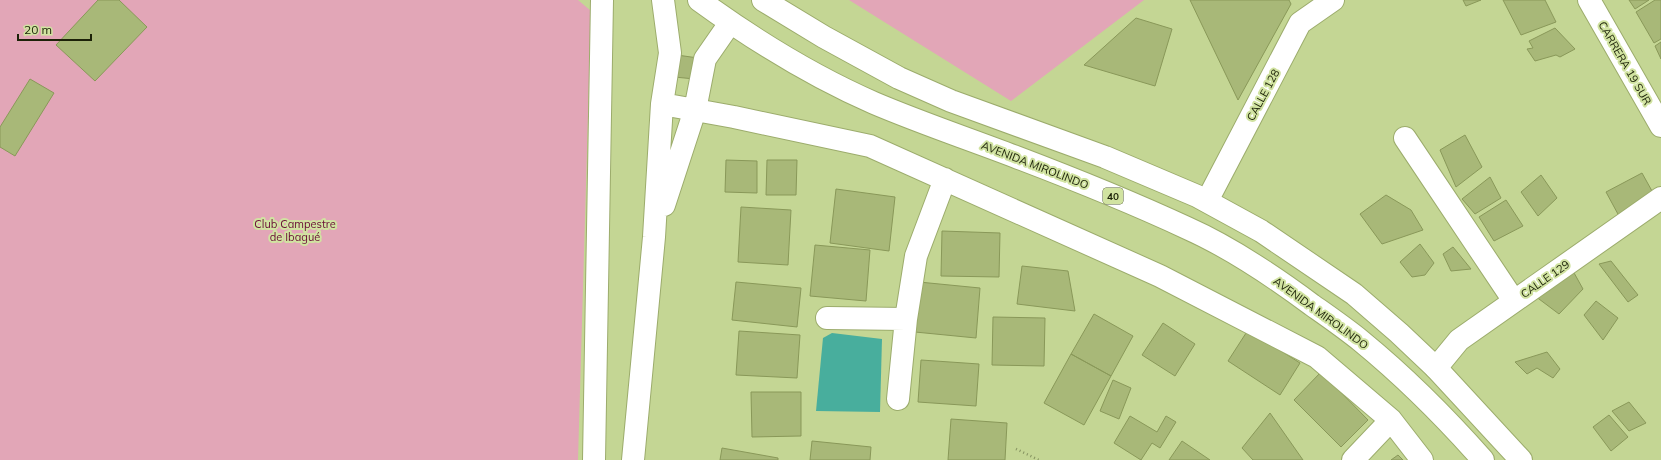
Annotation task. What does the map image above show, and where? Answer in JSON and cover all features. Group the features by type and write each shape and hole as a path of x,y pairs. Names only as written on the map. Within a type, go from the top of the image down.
{"street":[{"path":"594,460 602,0"},
{"path":"634,460 654,237 662,104 670,53 663,0"},
{"name":"AVENIDA MIROLINDO","path":"699,0 730,23 775,51 873,102 1108,194 1189,229 1247,260 1296,293 1360,340 1402,377 1450,423 1483,460"},
{"path":"763,0 824,37 899,78 951,101 1105,157 1207,202 1261,231 1354,294 1436,368 1521,460"},
{"name":"CALLE 128","path":"1207,202 1300,23 1333,0"},
{"name":"CARRERA 19 SUR","path":"1589,0 1661,126"},
{"path":"654,237 695,110 705,59 730,23"},
{"path":"662,104 870,146 1160,276 1317,357 1390,420 1422,460"},
{"path":"1405,138 1514,301"},
{"path":"898,399 906,320 916,256 945,179"},
{"name":"CALLE 129","path":"1436,368 1459,340 1661,198"},
{"path":"827,318 906,320"},
{"path":"1353,460 1390,420"}],"path":[{"path":"1016,449 1038,460"}],"green space":[{"name":"Club Campestre de Ibagué","path":"0,0 578,0 591,11 578,460 0,460"},
{"path":"849,0 1144,0 1011,101"}],"water":[{"path":"832,333 882,339 880,412 816,411 823,338"}],"building":[{"path":"98,0 119,0 147,27 95,81 56,45"},
{"path":"1190,0 1289,0 1291,4 1238,100"},
{"path":"1463,0 1481,0 1466,6"},
{"path":"1503,0 1545,0 1556,22 1521,35"},
{"path":"1629,0 1649,0 1635,9"},
{"path":"1655,0 1661,0 1661,39 1654,43 1636,12"},
{"path":"1136,18 1172,29 1155,86 1084,65"},
{"path":"1555,28 1575,49 1560,57 1556,55 1535,61 1527,49 1533,48 1529,41"},
{"path":"1661,42 1661,59 1655,46"},
{"path":"677,55 698,58 695,79 674,77"},
{"path":"30,79 54,93 15,156 0,147 0,127"},
{"path":"1465,135 1482,167 1456,187 1440,150"},
{"path":"726,160 757,161 757,193 725,192"},
{"path":"767,160 797,160 796,195 766,195"},
{"path":"1642,173 1652,191 1619,216 1606,192"},
{"path":"1541,175 1557,198 1538,216 1521,192"},
{"path":"1490,177 1501,198 1475,214 1462,199"},
{"path":"836,189 895,197 889,251 830,243"},
{"path":"1386,195 1411,210 1423,230 1382,244 1360,214"},
{"path":"1506,200 1523,226 1494,241 1479,217"},
{"path":"741,207 791,210 788,265 738,262"},
{"path":"942,231 1000,233 999,277 941,276"},
{"path":"1420,244 1434,263 1425,275 1412,277 1400,262"},
{"path":"815,245 870,250 866,301 810,296"},
{"path":"1453,247 1471,269 1451,271 1443,254"},
{"path":"1611,261 1638,295 1628,302 1599,264"},
{"path":"1022,266 1068,271 1075,311 1017,304"},
{"path":"1573,271 1583,289 1559,314 1535,296"},
{"path":"736,282 801,288 797,327 732,320"},
{"path":"919,282 980,288 976,338 915,332"},
{"path":"1596,301 1618,318 1603,340 1584,315"},
{"path":"1094,314 1133,336 1111,376 1071,354"},
{"path":"993,317 1045,318 1044,366 992,365"},
{"path":"1163,323 1195,344 1175,376 1142,355"},
{"path":"1248,330 1300,363 1280,395 1228,361"},
{"path":"739,331 800,335 797,378 736,375"},
{"path":"1547,352 1560,369 1553,378 1537,368 1527,374 1515,362"},
{"path":"1071,354 1111,376 1084,425 1044,403"},
{"path":"921,360 979,364 976,406 918,402"},
{"path":"1321,372 1368,420 1341,447 1294,400"},
{"path":"1113,380 1131,388 1119,419 1100,411"},
{"path":"751,392 801,392 801,436 752,437"},
{"path":"1629,402 1646,423 1629,431 1612,411"},
{"path":"1270,413 1303,460 1253,460 1242,448"},
{"path":"1609,415 1628,437 1611,451 1593,427"},
{"path":"1130,416 1157,432 1166,416 1176,422 1160,448 1152,443 1141,460 1114,443"},
{"path":"951,419 1007,423 1005,460 948,460"},
{"path":"812,441 871,447 870,460 810,460"},
{"path":"1182,441 1210,460 1169,460"},
{"path":"722,448 778,458 778,460 720,460"},
{"path":"1398,455 1403,460 1391,460"}]}
